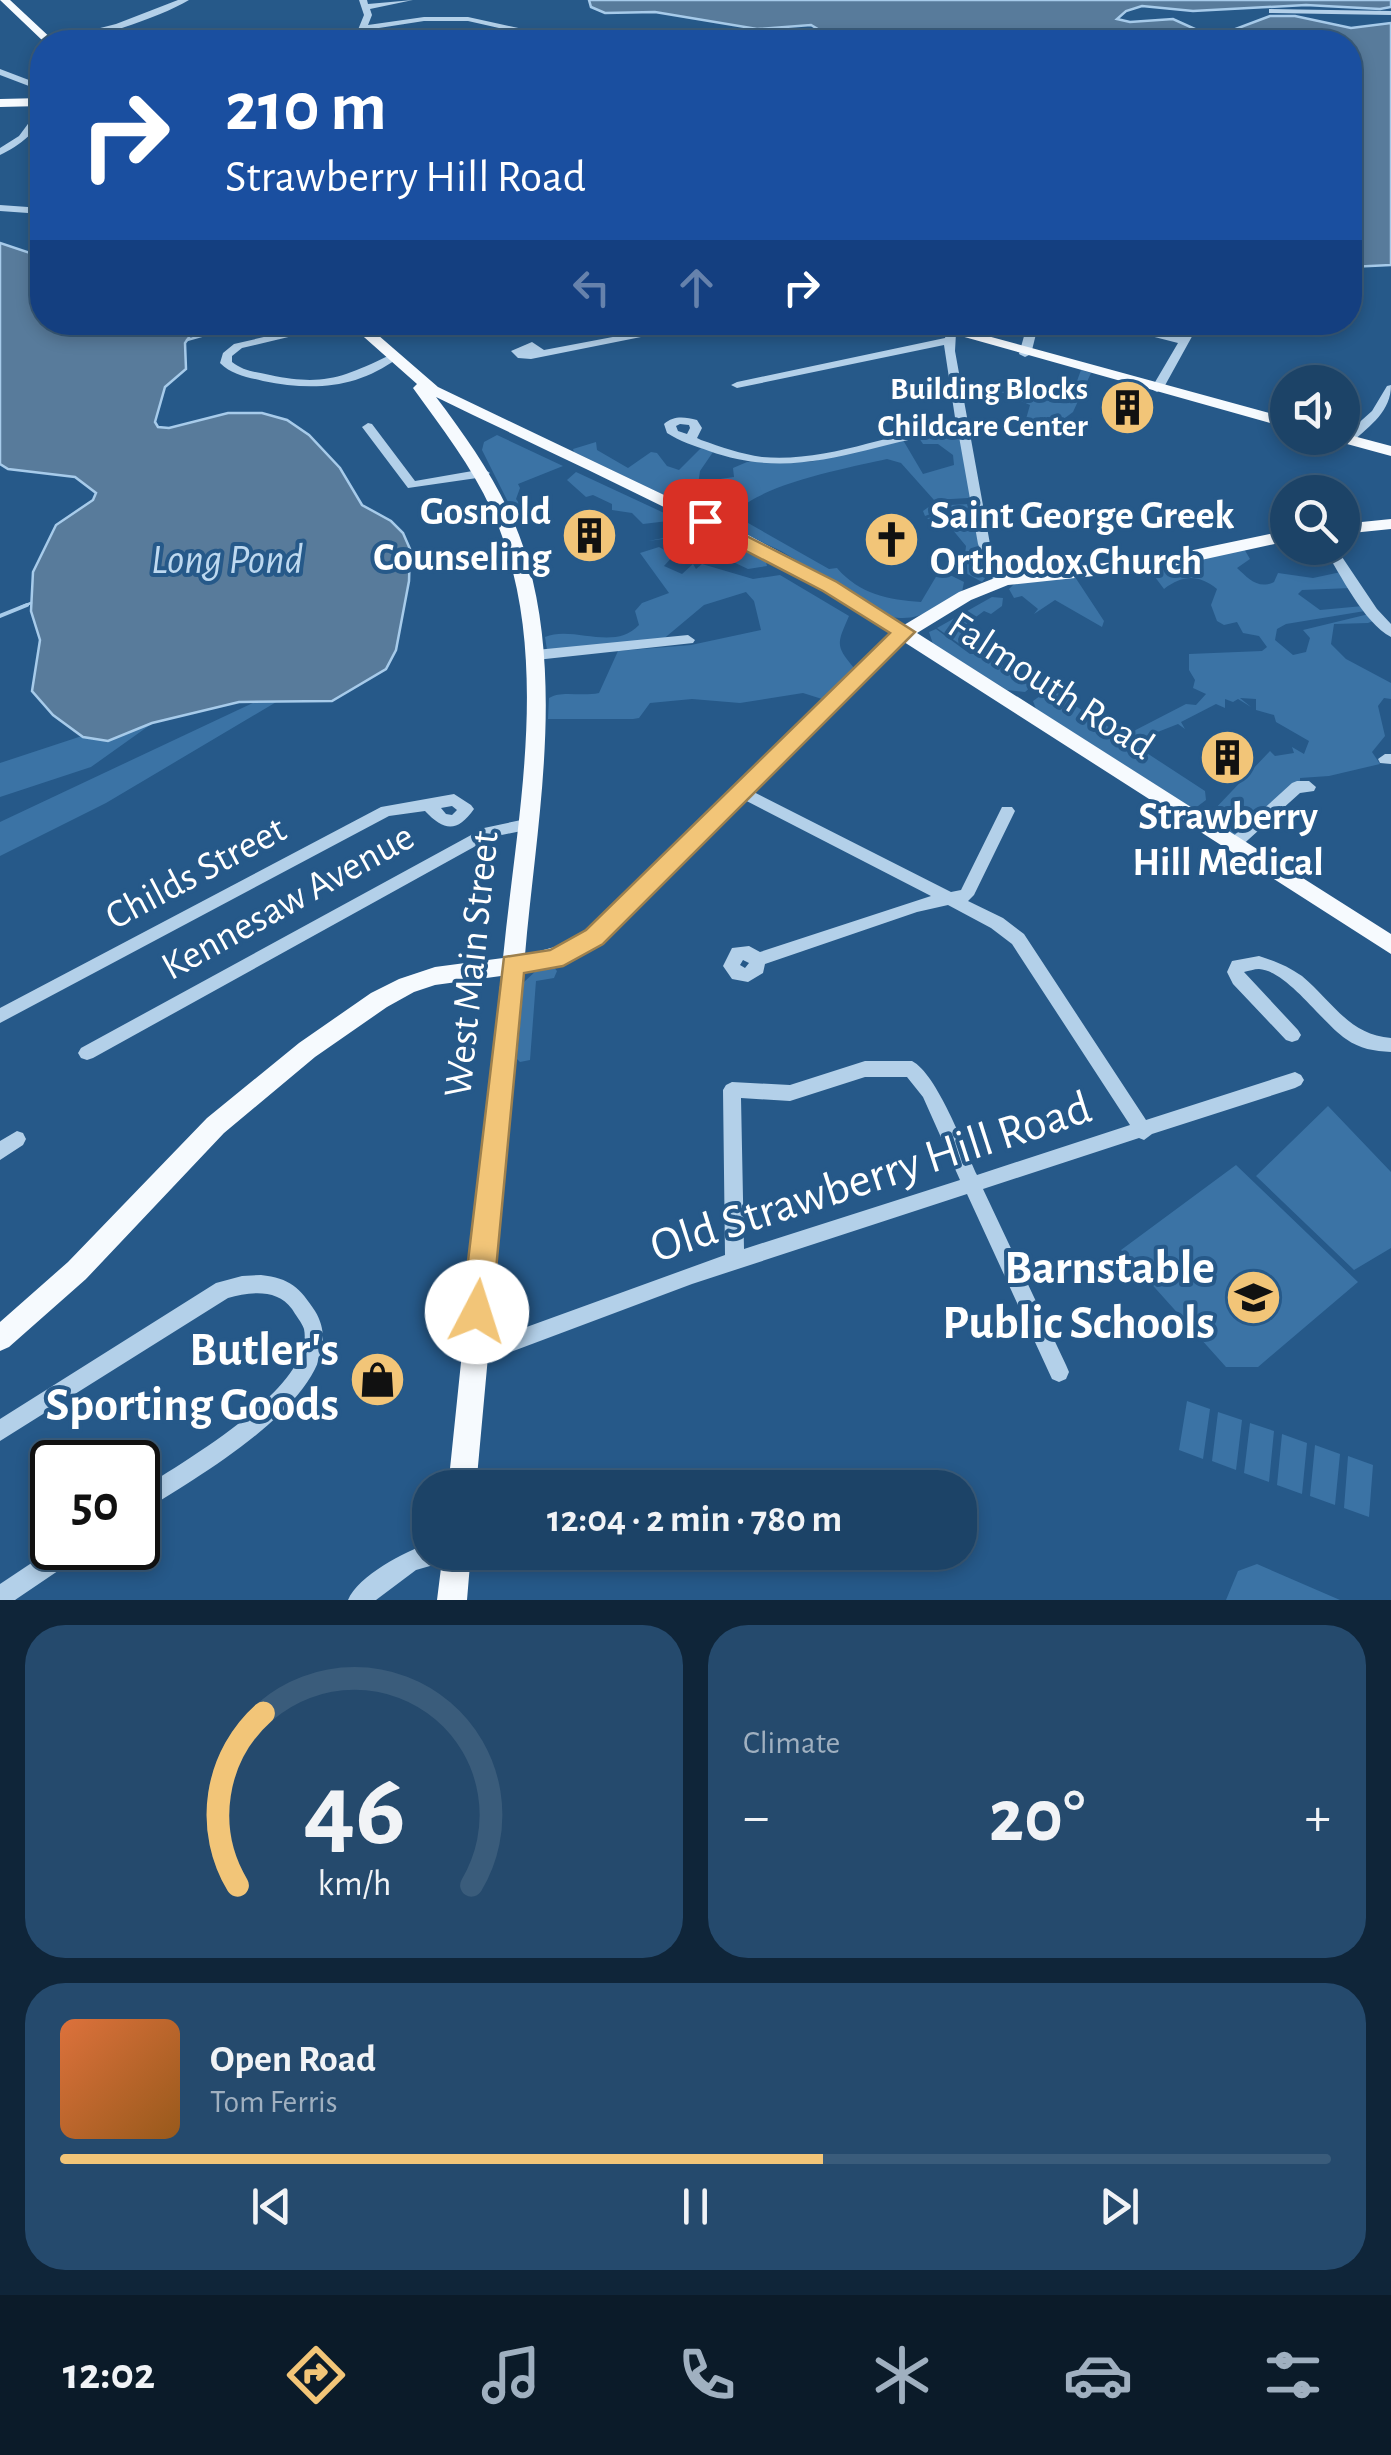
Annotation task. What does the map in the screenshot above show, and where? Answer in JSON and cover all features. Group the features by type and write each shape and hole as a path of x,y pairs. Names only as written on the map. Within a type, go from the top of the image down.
{"main road":[{"path":"4,0 36,30"},
{"path":"0,103 30,102"},
{"name":"Falmouth Road","path":"368,335 433,390 744,540 904,632 1391,946"},
{"path":"946,335 1270,419"},
{"name":"West Main Street","path":"397,363 480,466 521,564 536,654 536,710 526,825 464,1470"},
{"path":"461,439 493,421"},
{"path":"480,466 474,440 493,421"},
{"path":"1360,442 1391,450"},
{"path":"1360,527 1391,524"},
{"path":"0,1338 40,1306 219,1122 378,1001 432,974 554,959 594,937 886,645 904,632 965,596 1000,582 1160,563 1270,540"},
{"path":"452,1600 455,1570"}],"street":[{"path":"102,30 185,0"},
{"path":"409,0 365,4 364,28 424,19 468,19 516,30"},
{"path":"1272,11 1391,13"},
{"path":"0,72 30,83"},
{"path":"0,152 30,132"},
{"path":"0,208 30,210"},
{"path":"288,335 238,346 226,354 226,363 242,372 315,387 397,363"},
{"path":"542,354 642,335"},
{"path":"1025,354 1030,335"},
{"path":"1158,335 1184,341"},
{"path":"1157,389 1187,335"},
{"path":"737,385 950,337 984,544 1000,582"},
{"path":"1360,426 1377,413 1391,388"},
{"path":"368,428 412,486 480,466"},
{"path":"690,440 745,458 791,461 962,428"},
{"path":"1341,565 1372,612 1391,632"},
{"path":"536,654 688,640"},
{"path":"1233,845 1297,787 1309,787"},
{"path":"740,791 1008,931 1025,947 1144,1132"},
{"name":"Childs Street","path":"0,1016 386,811 428,805"},
{"path":"757,960 918,906 966,894 1007,811"},
{"name":"Kennesaw Avenue","path":"87,1053 490,832 526,825"},
{"path":"1292,1036 1238,978 1238,966 1255,960 1266,962 1364,1041 1379,1046 1391,1044"},
{"path":"735,1261 732,1090 790,1093 865,1069 912,1069 929,1092 1060,1372"},
{"name":"Old Strawberry Hill Road","path":"473,1356 735,1261 1144,1132 1294,1080"},
{"path":"0,1152 17,1139"},
{"path":"0,1431 224,1290 252,1283 290,1294 308,1313 313,1340 300,1382 248,1428 160,1488"},
{"path":"359,1600 412,1560"},
{"path":"0,1596 39,1570"}],"shaded area":[{"path":"1081,370 1091,373 1073,412 1065,418 1047,417 1042,429 1026,419 1030,405 1001,392 1069,403"},
{"path":"956,431 960,434 971,496 968,498 934,500 901,463 887,459 782,486 745,504 734,515 829,569 837,568 865,590 886,597 921,602 937,575 948,574 964,582 962,592 935,608 902,618 891,617 781,551 573,449 596,442 597,450 628,468 651,452 657,453 667,466 679,470 702,447 713,452 700,471 698,485 707,488 713,480 734,477 733,468 747,462 810,462 903,440 923,474 954,465 953,455 938,444 923,444 919,438"},
{"path":"497,435 563,466 518,484 516,499 529,517 525,522 518,522 482,450 484,442"},
{"path":"576,472 691,528 678,537 648,541 674,536 668,521 643,524 632,513 612,510 612,504 593,495 586,497 567,480"},
{"path":"970,504 989,573 982,582 953,566 956,562 964,563 966,546 947,523 934,523 927,518 944,516 941,510 925,516 923,511 930,506"},
{"path":"703,530 767,566 748,569 697,545 694,538"},
{"path":"659,547 674,555 664,566 682,574 693,564 696,569 702,564 753,579 780,575 849,616 840,644 854,668 822,699 803,693 740,703 692,699 650,703 639,718 633,719 548,719 549,698 599,693 618,651 691,645 761,630 754,601 746,592 704,605 661,641 547,650 545,637 556,634 618,637 639,625 635,611 642,603 669,593 640,553"},
{"path":"1243,547 1250,559 1237,568 1258,584 1274,582 1278,573 1313,578 1341,572 1351,588 1302,590 1298,594 1320,610 1363,606 1365,611 1286,624 1277,629 1275,640 1293,655 1306,652 1310,638 1303,630 1369,614 1373,621 1368,623 1334,624 1331,644 1346,659 1391,683 1391,699 1384,698 1378,706 1385,736 1372,752 1380,764 1329,776 1300,778 1300,783 1236,836 1212,822 1212,812 1270,751 1275,756 1294,753 1292,747 1304,754 1309,741 1276,722 1274,715 1256,710 1256,699 1240,698 1251,707 1238,699 1225,699 1225,708 1216,704 1181,722 1185,729 1178,724 1145,737 1152,745 1143,740 1136,746 1205,791 1206,800 1194,809 1036,709 1033,701 1047,691 1075,697 1074,705 1096,719 1104,716 1102,723 1124,736 1186,704 1196,705 1206,694 1193,688 1189,654 1262,651 1267,647 1259,636 1243,633 1237,622 1224,625 1217,621 1211,605 1217,589 1210,584 1190,578 1164,589 1149,569"},
{"path":"1075,577 1104,621 1102,627 1055,600 1034,614 1038,609 1022,596 1014,598 1009,589 1016,582"},
{"path":"992,597 1003,598 1002,606 991,614 984,611 961,628 967,633 962,639 984,652 971,652 937,628"},
{"path":"936,629 970,654 986,654 1025,678 1032,675 1038,681 1025,692 1007,690 933,644 929,632"},
{"path":"259,700 278,701 106,803 0,856 0,822"},
{"path":"148,719 150,725 91,767 0,797 0,763"},
{"path":"551,964 557,971 554,978 536,981 530,1060 520,1062 517,1059 524,982 539,968"},
{"path":"1328,1106 1391,1172 1391,1248 1354,1270 1256,1176"},
{"path":"1236,1165 1358,1282 1258,1367 1226,1367 1121,1250"},
{"path":"1187,1401 1210,1409 1203,1459 1179,1450"},
{"path":"1218,1412 1242,1420 1236,1470 1212,1461"},
{"path":"1250,1423 1274,1431 1269,1482 1244,1473"},
{"path":"1282,1434 1307,1443 1302,1494 1277,1485"},
{"path":"1315,1445 1340,1454 1335,1505 1310,1496"},
{"path":"1348,1456 1373,1465 1369,1517 1344,1508"},
{"path":"1257,1564 1340,1600 1226,1600 1238,1571"}],"water":[{"path":"589,0 1391,0 1391,7 1380,9 1306,5 1193,11 1142,6 1117,19 1173,19 1197,30 819,30 811,25 757,29 655,12 605,13 591,7"},
{"path":"1270,16 1295,16 1351,28 1391,23 1391,265 1362,266 1362,30 1233,30"},
{"name":"Long Pond","path":"0,243 30,253 30,335 191,335 185,343 186,369 165,387 155,422 158,427 169,428 228,413 262,413 287,420 309,435 340,468 362,505 391,521 403,533 410,549 409,581 396,650 386,669 332,701 239,702 152,723 108,741 83,737 53,715 32,691 40,640 31,611 33,572 56,525 93,500 96,493 75,477 8,469 0,464"}],"waterway":[{"path":"187,340 205,335"},
{"path":"21,607 31,603"},
{"path":"0,616 27,605"}],"place":[{"name":"Building Blocks Childcare Center","path":"1127,407"},
{"name":"Gosnold Counseling","path":"590,535"},
{"name":"Saint George Greek Orthodox Church","path":"891,539"},
{"name":"Strawberry Hill Medical","path":"1228,758"},
{"name":"Barnstable Public Schools","path":"1254,1297"},
{"name":"Butler's Sporting Goods","path":"378,1379"}],"route":[{"path":"477,1312 513,964 564,956 594,937 893,638 904,632 830,586 705,521"}]}
